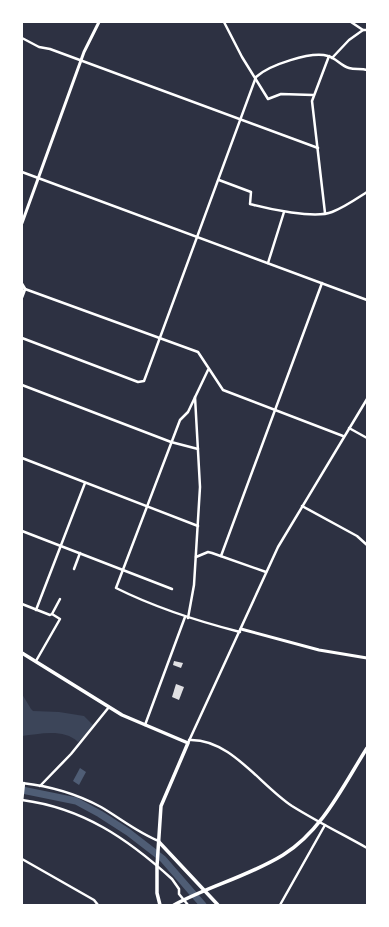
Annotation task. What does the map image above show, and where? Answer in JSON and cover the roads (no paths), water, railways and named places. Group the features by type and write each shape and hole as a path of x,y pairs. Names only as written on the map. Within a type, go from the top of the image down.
{"main road":[{"path":"22,653 109,707 144,725 188,741 162,801 157,864 157,893 160,905"},
{"path":"174,905 282,856 298,844 320,822 367,748"},
{"path":"158,843 218,905"}],"street":[{"path":"22,223 81,60 88,42 99,22"},
{"path":"224,22 242,57 256,76 268,99 281,94 313,95"},
{"path":"325,213 313,107 313,95 330,57 349,40 365,30 351,22"},
{"path":"22,38 39,47 50,49 81,60 318,148"},
{"path":"22,338 142,383 198,237 256,76 261,72 310,54 330,57 351,69 367,70"},
{"path":"22,172 367,300"},
{"path":"219,180 251,192 250,204 284,212 333,212 367,192"},
{"path":"268,263 284,212"},
{"path":"221,556 322,283"},
{"path":"22,284 25,289 198,352 208,370 223,390 343,436"},
{"path":"22,296 25,289"},
{"path":"208,370 188,412 180,420 116,588 147,603 187,618 318,650 367,658"},
{"path":"22,385 171,442 198,449"},
{"path":"144,725 187,618 194,585 200,487 195,397"},
{"path":"367,399 343,436 302,506 266,572 188,741 210,743 236,756 273,792 325,825 367,848"},
{"path":"349,428 367,438"},
{"path":"22,458 147,508 198,526"},
{"path":"36,610 85,483"},
{"path":"302,506 357,536 367,545"},
{"path":"22,531 172,589"},
{"path":"196,558 208,552 266,572"},
{"path":"74,569 80,553"},
{"path":"52,614 60,599"},
{"path":"22,604 50,615 52,614 60,619 36,661"},
{"path":"39,786 71,754 109,707"},
{"path":"158,843 100,807 78,796 39,786 23,784 22,800 49,804 84,816 110,831 157,864 178,886 179,894 188,905"},
{"path":"280,905 325,825"},
{"path":"22,859 94,900 98,905"}],"waterway":[{"path":"22,790 76,801 100,814 128,832 163,859 203,905"}]}
